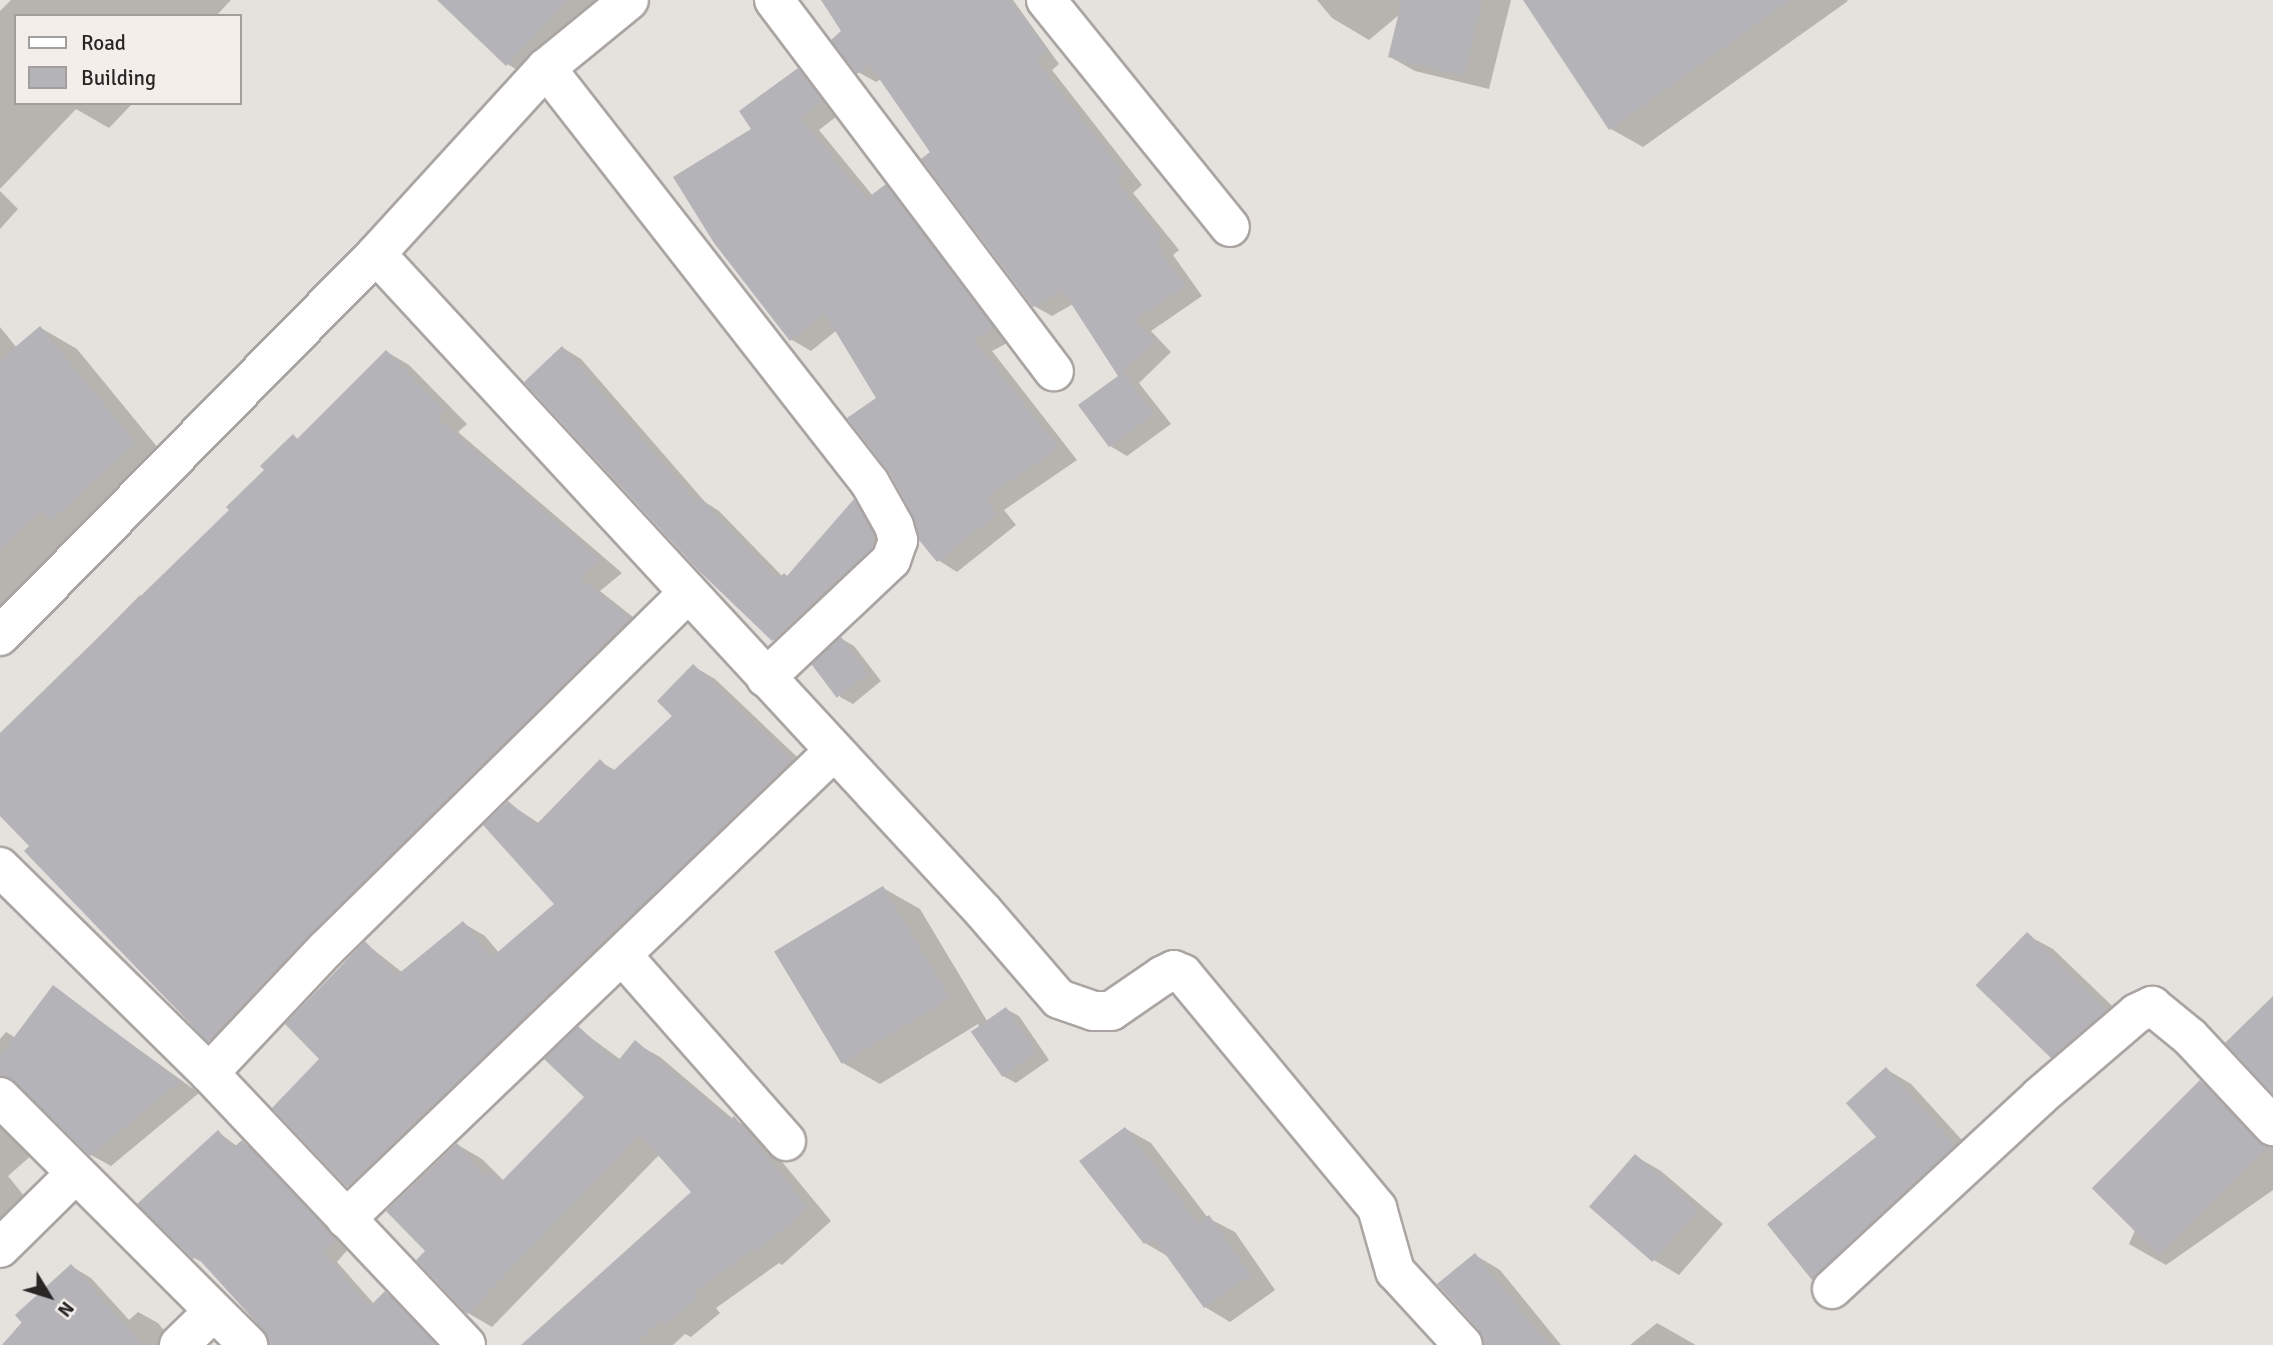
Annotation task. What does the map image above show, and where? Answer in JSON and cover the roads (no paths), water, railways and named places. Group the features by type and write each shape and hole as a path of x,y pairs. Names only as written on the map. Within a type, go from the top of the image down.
{"street":[{"path":"0,636 376,254 546,68 629,0"},
{"path":"774,0 1054,371"},
{"path":"1046,0 1230,227"},
{"path":"546,68 870,483 894,526 898,540 891,560 766,678"},
{"path":"376,254 1059,999 1093,1011 1111,1011 1161,975 1174,970 1183,974 1377,1208 1395,1271 1462,1345"},
{"path":"209,1073 327,949 687,594"},
{"path":"346,1219 834,751"},
{"path":"0,867 209,1073 466,1345"},
{"path":"622,954 786,1141"},
{"path":"1832,1289 2039,1097 2137,1013 2152,1006 2190,1037 2273,1126"},
{"path":"0,1097 212,1313 248,1345"},
{"path":"0,1248 75,1174"},
{"path":"179,1345 212,1313"}]}
